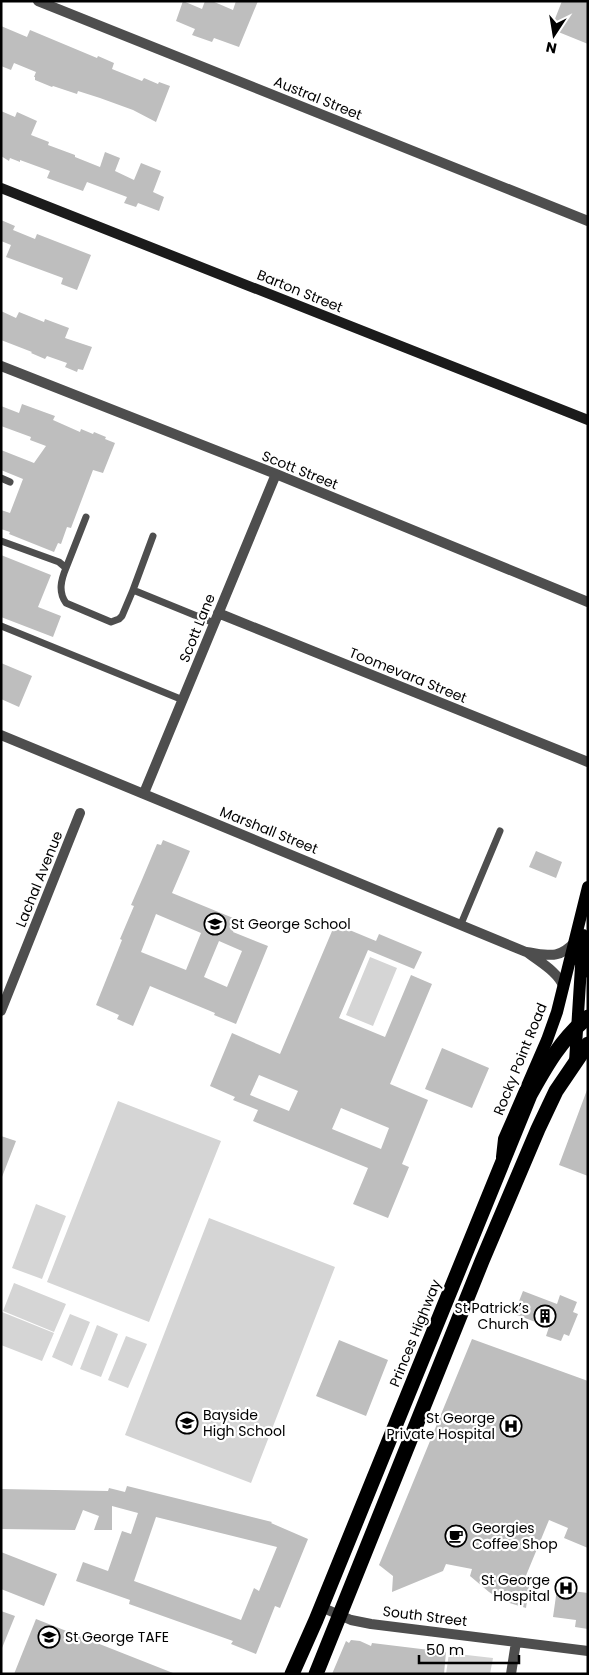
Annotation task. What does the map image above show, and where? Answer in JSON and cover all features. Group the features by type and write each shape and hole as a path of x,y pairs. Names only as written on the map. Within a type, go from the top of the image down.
{"highway":[{"name":"Princes Highway","path":"292,1674 530,1095 562,1043 583,1021"},
{"path":"316,1674 520,1170 556,1091 588,1044"}],"main road":[{"name":"Rocky Point Road","path":"575,1062 583,1021 588,887"},
{"name":"Rocky Point Road","path":"500,1166 504,1139 547,1040 564,987 586,905"}],"street":[{"name":"Austral Street","path":"38,1 588,221"},
{"name":"Barton Street","path":"1,188 588,420"},
{"name":"Scott Street","path":"1,366 276,474 588,602"},
{"name":"Scott Lane","path":"144,793 276,474"},
{"name":"Toomevara Street","path":"216,618 588,762"},
{"name":"Marshall Street","path":"1,735 526,952 554,972 560,978 564,987"},
{"name":"Lachal Avenue","path":"1,1011 80,813"},
{"name":"Marshall Street","path":"526,952 558,954 568,949 575,941"},
{"name":"South Street","path":"321,1607 351,1620 371,1624 588,1651"},
{"path":"511,1674 516,1642"}],"lane":[{"path":"1,478 10,482"},
{"path":"86,517 62,578 61,589 63,598 66,603 111,622 119,620 122,616 153,536"},
{"path":"1,541 59,562 66,568"},
{"path":"133,590 216,618"},
{"path":"1,626 182,700"},
{"path":"461,924 500,831"}],"shaded area":[{"path":"370,957 397,968 373,1026 346,1015"},
{"path":"118,1101 221,1141 149,1322 47,1282"},
{"path":"36,1204 66,1216 42,1279 12,1268"},
{"path":"209,1218 335,1267 251,1483 125,1435"},
{"path":"14,1283 66,1304 54,1332 3,1311"},
{"path":"2,1312 54,1333 42,1361 1,1345"},
{"path":"70,1314 90,1322 72,1366 52,1357"},
{"path":"97,1325 118,1334 101,1377 80,1369"},
{"path":"126,1336 147,1344 128,1388 108,1380"},
{"path":"449,1653 493,1658 490,1674 446,1674"}],"building":[{"path":"183,1 202,9 205,1 212,1 233,10 236,1 258,1 239,47 214,38 212,42 192,35 195,29 176,21"},
{"path":"562,1 588,1 588,44 551,29"},
{"path":"1,26 27,37 30,30 97,58 98,56 114,63 112,69 142,81 144,78 158,84 159,82 170,86 156,122 133,110 100,98 78,91 77,94 35,80 36,72 14,63 11,70 1,66"},
{"path":"1,111 15,117 17,112 37,121 31,135 49,142 48,145 100,167 105,152 120,158 115,171 134,180 141,163 161,171 153,192 164,197 159,211 138,203 136,207 124,203 127,197 87,182 83,191 47,178 50,171 20,160 20,162 10,158 9,161 1,156"},
{"path":"1,220 15,226 13,230 35,239 37,234 91,255 77,290 61,284 63,278 6,257 11,245 1,241"},
{"path":"1,311 16,318 19,312 44,322 45,319 69,328 65,338 92,347 83,370 78,369 77,372 65,367 67,363 47,356 45,359 1,340"},
{"path":"22,404 55,416 53,420 80,432 81,429 93,434 94,432 115,443 103,473 93,470 71,528 67,527 61,544 58,543 54,552 1,529 1,510 10,513 23,479 1,470 1,450 34,463 46,446 30,440 31,437 1,426 1,406 19,413"},
{"path":"1,555 51,575 38,607 61,616 53,637 1,617"},
{"path":"1,663 32,676 19,707 1,699"},
{"path":"163,840 190,851 172,893 238,920 233,932 268,946 236,1024 214,1015 215,1013 150,986 133,1026 117,1019 119,1015 96,1005 134,906 131,905 157,844 161,845","holes":["156,914 201,933 186,970 141,952","219,941 242,951 227,987 204,977"]},
{"path":"536,851 562,862 556,878 529,867"},
{"path":"335,924 376,941 379,934 422,952 414,969 368,950 339,1018 385,1037 411,975 432,984 390,1084 428,1100 402,1164 409,1167 388,1218 353,1204 368,1168 253,1121 258,1110 233,1100 235,1097 210,1086 232,1033 280,1054","holes":["259,1075 298,1091 289,1111 250,1095","341,1108 389,1128 381,1149 332,1129"]},
{"path":"442,1048 489,1068 472,1108 425,1089"},
{"path":"588,1090 588,1176 559,1165"},
{"path":"1,1136 16,1141 2,1177 1,1176"},
{"name":"St Patrick’s Church","path":"523,1291 557,1304 560,1295 577,1302 573,1312 578,1314 569,1336 564,1334 561,1341 546,1336 549,1327 514,1314"},
{"name":"St George Private Hospital","path":"472,1339 588,1381 588,1548 564,1538 568,1528 549,1520 525,1578 530,1580 526,1608 503,1601 489,1592 470,1576 472,1569 446,1564 443,1571 392,1592 393,1576 379,1565"},
{"path":"339,1340 388,1360 366,1416 316,1396"},
{"path":"127,1486 272,1522 308,1539 280,1608 275,1606 256,1654 231,1644 233,1641 129,1604 130,1600 76,1581 83,1562 108,1571 122,1531 131,1534 138,1513 112,1506 112,1530 94,1530 99,1516 83,1510 75,1530 1,1529 1,1489 108,1491 109,1488 125,1492","holes":["156,1517 277,1547 259,1591 254,1588 241,1620 134,1581"]},
{"path":"1,1552 57,1574 44,1606 1,1589"},
{"path":"557,1589 588,1593 588,1629 575,1627 576,1620 553,1617"},
{"path":"1,1611 15,1616 2,1648 1,1648"},
{"name":"St George TAFE","path":"36,1619 173,1673 173,1674 14,1674"},
{"path":"351,1640 360,1641 371,1646 372,1643 446,1652 444,1674 332,1674 346,1641 349,1643"}],"place":[{"name":"St George School","path":"215,924"},
{"name":"St Patrick’s Church","path":"545,1316"},
{"name":"Bayside High School","path":"187,1423"},
{"name":"St George Private Hospital","path":"511,1426"},
{"name":"Georgies Coffee Shop","path":"456,1536"},
{"name":"St George Hospital","path":"566,1588"},
{"name":"St George TAFE","path":"49,1637"}]}
